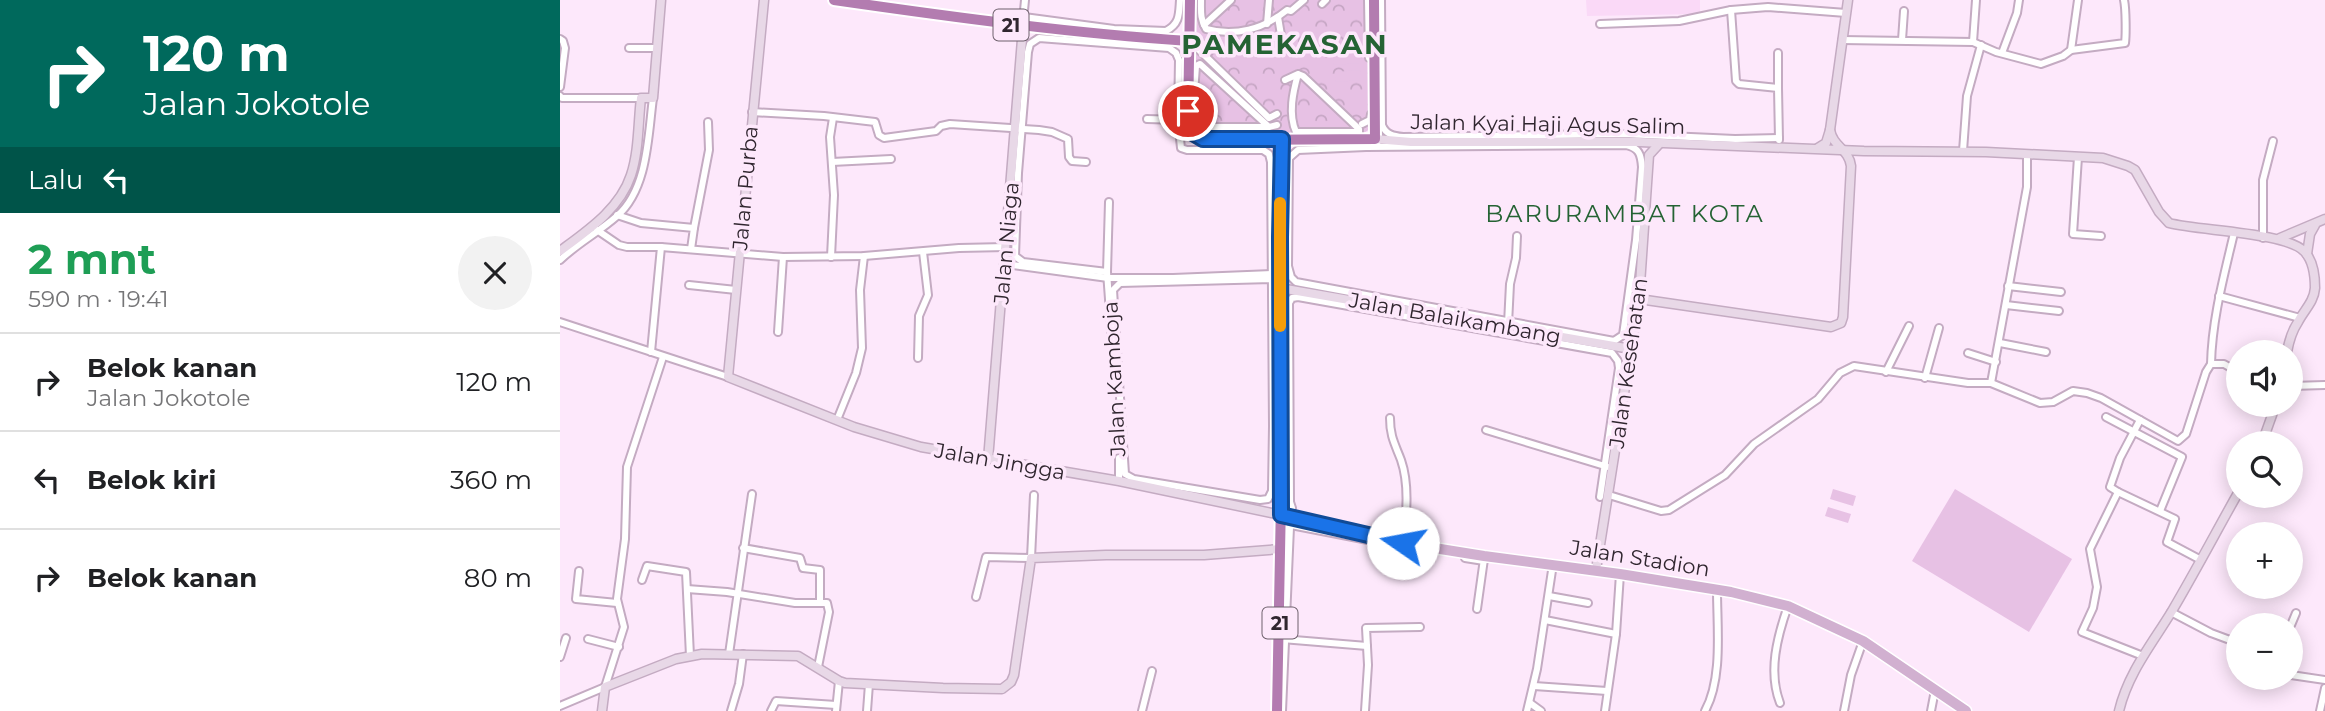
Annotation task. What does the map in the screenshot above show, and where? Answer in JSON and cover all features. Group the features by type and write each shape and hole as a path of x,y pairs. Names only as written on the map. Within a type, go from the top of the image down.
{"highway":[{"name":"21","path":"834,0 1023,22 1102,36 1192,44"},
{"path":"1183,120 1192,44 1190,0"},
{"path":"1374,0 1375,139"},
{"name":"Jalan Kyai Haji Agus Salim","path":"1183,120 1193,133 1203,139 1375,139"},
{"name":"21","path":"1280,711 1281,519 1276,278 1282,139"}],"main road":[{"path":"560,251 613,212 630,177 645,121 640,98 653,98 661,0"},
{"name":"Jalan Purba","path":"728,376 764,0"},
{"path":"1815,149 1826,143 1830,130 1848,0"},
{"name":"Jalan Niaga","path":"988,460 1018,129 1023,22"},
{"path":"1830,130 1834,142 1849,155 1852,166"},
{"name":"Jalan Kyai Haji Agus Salim","path":"1375,139 1411,142 1639,142 1779,149 1963,151 2103,158 2134,170 2159,212 2169,223 2278,239"},
{"path":"1639,142 1649,155 1660,144"},
{"path":"1639,299 1836,326 1843,317 1852,166 1856,155 1864,151"},
{"name":"Jalan Kesehatan","path":"1596,570 1609,467 1639,299 1649,155"},
{"path":"2278,239 2325,219"},
{"path":"2290,340 2311,302 2315,289 2313,268 2307,254 2308,240 2315,225"},
{"path":"2278,239 2307,254"},
{"name":"Jalan Balaikambang","path":"1276,278 1631,349"},
{"name":"Jalan Jingga","path":"728,376 837,420 921,447 1119,481 1281,519"},
{"path":"2119,711 2128,683 2230,508"},
{"name":"Jalan Stadion","path":"1281,519 1484,559 1596,570 1717,590 1788,606 1863,641 1966,711"},
{"path":"602,711 605,687 690,656 798,656 839,681 1002,689 1011,682 1031,558 1204,555 1281,549"}],"street":[{"path":"1025,0 1023,22 1166,31 1172,28 1179,18 1180,0"},
{"path":"1201,0 1200,13 1204,25 1206,29 1215,31 1246,30 1267,24 1287,10 1292,11 1304,0"},
{"path":"1204,25 1231,0"},
{"path":"1267,24 1269,0"},
{"path":"1287,0 1287,10"},
{"path":"1362,124 1370,120 1371,114 1368,0"},
{"path":"1381,0 1382,125 1390,135 1403,138 1624,134 1735,139 1779,138"},
{"path":"1797,0 1798,9"},
{"path":"1973,42 1976,0"},
{"path":"2002,53 2019,0"},
{"path":"2071,50 2078,0"},
{"path":"1842,40 1973,42 2041,64 2063,57 2071,50 2126,43 2124,0"},
{"path":"1600,24 1679,21 1768,3 1798,9 1846,13"},
{"path":"1731,10 1736,82 1778,88"},
{"path":"1902,40 1904,11"},
{"path":"1278,17 1281,35"},
{"path":"1108,275 1023,262 1015,256 1018,129 1028,52 1030,44 1039,38 1169,48 1177,53 1179,60 1183,120 1181,148 1263,150 1269,154 1271,162 1276,278 1272,491 1268,499 1260,500 1134,479 1125,474 1113,290 1115,287 1119,283 1276,278"},
{"path":"560,39 563,40 565,48 560,86"},
{"path":"1192,44 1269,118 1277,114"},
{"path":"1963,151 1967,96 1980,45"},
{"path":"629,48 656,48"},
{"path":"1778,53 1779,149"},
{"path":"1269,127 1200,64 1196,66 1193,107 1198,123 1205,127 1269,127 1277,125"},
{"path":"1285,80 1298,74 1303,76 1359,129 1359,132 1296,132 1292,118 1298,74"},
{"path":"560,96 640,98"},
{"path":"645,121 653,98"},
{"path":"752,112 875,122 879,135 884,138 936,131 940,126 950,124 1052,132 1066,137 1069,141 1070,159 1086,162"},
{"path":"831,257 834,195 830,137 833,118"},
{"path":"1147,119 1183,120"},
{"path":"691,249 709,150 708,122"},
{"path":"2263,237 2263,180 2273,141"},
{"path":"1633,147 1642,156 1642,167 1636,240 1623,335 1614,341 1608,341 1508,324 1296,282 1291,277 1289,266 1289,158 1292,153 1303,148 1633,147"},
{"path":"1992,383 2026,187 2027,155"},
{"path":"2078,157 2073,234 2101,236"},
{"path":"832,162 891,159"},
{"name":"Jalan Kamboja","path":"1109,201 1108,275 1119,481"},
{"path":"560,260 597,230 613,212 641,223 694,228"},
{"path":"597,230 619,245 627,247 661,247 783,257 864,256 1006,247"},
{"path":"2106,417 2174,440 2184,438 2211,364 2219,296 2234,233"},
{"path":"1508,324 1517,236"},
{"path":"651,352 661,247"},
{"path":"918,358 919,316 928,295 923,252"},
{"path":"837,420 856,373 862,348 860,290 864,256"},
{"path":"778,332 783,257"},
{"path":"1005,264 1108,275 1276,278"},
{"path":"689,285 736,290"},
{"path":"2008,286 2061,292"},
{"path":"2315,289 2325,293"},
{"path":"2219,296 2300,318"},
{"path":"1292,508 1289,303 1292,298 1612,354 1618,361 1609,467 1486,430"},
{"path":"2006,305 2059,311"},
{"path":"560,321 663,357 728,376"},
{"path":"1886,372 1909,326"},
{"path":"1925,378 1939,328"},
{"path":"2000,343 2046,352"},
{"path":"1968,353 1996,362"},
{"path":"560,706 605,687 619,647 624,627 617,603 625,539 627,467 663,357"},
{"path":"2211,364 2226,365"},
{"path":"1606,500 1661,511 1669,510 1725,475 1754,444 1818,399 1847,368 1859,366 1925,378 1992,383 2040,403 2053,402 2073,391 2087,393 2182,457 2160,511"},
{"path":"2303,386 2325,385"},
{"path":"1390,418 1390,433 1401,461 1405,483 1403,543"},
{"path":"2137,426 2120,458 2110,487 2176,520 2168,544 2201,559"},
{"path":"2118,492 2090,549 2097,586 2093,608 2082,632 2143,656"},
{"path":"729,654 752,494"},
{"path":"976,597 986,557 1031,558 1034,495"},
{"path":"1367,646 1282,639 1291,525 1484,559 1477,609"},
{"path":"743,548 800,558 803,568 820,570 820,602"},
{"path":"1527,711 1534,685 1553,564"},
{"path":"642,580 647,566 686,572 690,656"},
{"path":"579,571 576,598 617,603"},
{"path":"1605,711 1616,634 1620,574"},
{"path":"687,589 795,603 827,603 829,612 818,667"},
{"path":"1705,711 1713,696 1716,671 1717,590"},
{"path":"1549,596 1588,603"},
{"path":"1780,703 1773,677 1779,636 1788,606"},
{"path":"2171,612 2226,639"},
{"path":"1545,620 1616,634"},
{"path":"1365,711 1365,630 1367,627 1420,627"},
{"path":"560,657 566,638"},
{"path":"588,639 619,647"},
{"path":"1844,711 1851,674 1863,641"},
{"path":"732,711 743,654"},
{"path":"1142,711 1152,670"},
{"path":"2303,677 2325,680"},
{"path":"771,711 776,701 836,708 839,681"},
{"path":"867,711 869,684"},
{"path":"1534,685 1607,691"},
{"path":"2320,711 2325,688"},
{"path":"1931,711 1935,690"},
{"path":"1530,703 1541,711"}],"shaded area":[{"path":"1586,0 1700,0 1700,14 1587,16"}],"green space":[{"path":"1192,0 1373,0 1373,122 1370,128 1358,134 1297,138 1219,137 1197,129 1191,110"},
{"path":"1359,53 1359,63 1334,65 1333,55"},
{"path":"1360,70 1361,80 1336,82 1335,72"},
{"path":"1833,489 1856,496 1853,506 1830,499"},
{"path":"1955,489 2072,559 2029,632 1912,561"},
{"path":"1828,507 1851,514 1848,523 1825,516"}],"slow traffic":[{"path":"1280,203 1280,326"}],"district":[{"name":"PAMEKASAN","path":"1285,44"},
{"name":"BARURAMBAT KOTA","path":"1625,213"}],"route":[{"path":"1188,111 1188,120 1196,137 1216,140 1282,139 1281,515 1403,543"}]}
